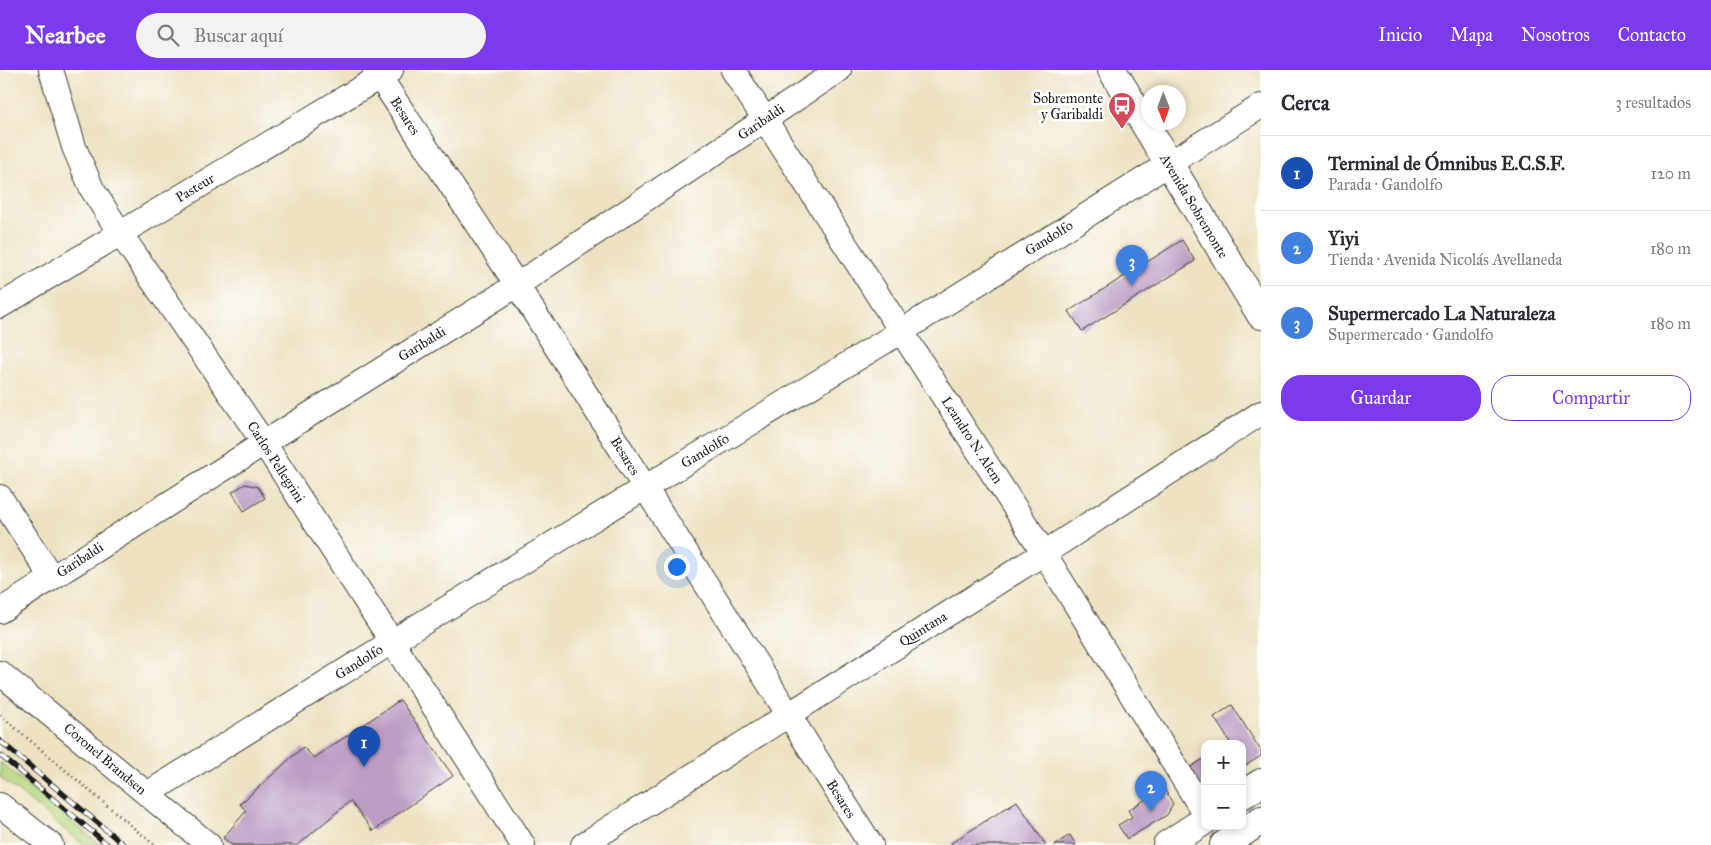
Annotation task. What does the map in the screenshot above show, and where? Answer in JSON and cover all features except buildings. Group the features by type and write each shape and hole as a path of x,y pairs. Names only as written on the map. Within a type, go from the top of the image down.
{"main road":[{"name":"Avenida Sobremonte","path":"1112,70 1261,315"},
{"path":"1246,792 1261,783"},
{"path":"1224,845 1261,820"},
{"path":"1167,845 1201,823"}],"street":[{"name":"Carlos Pellegrini","path":"51,70 74,147 92,189 264,443 523,845"},
{"name":"Leandro N. Alem","path":"732,70 1044,553 1201,808"},
{"name":"Garibaldi","path":"0,611 517,285 839,70"},
{"name":"Pasteur","path":"0,306 382,72"},
{"name":"Besares","path":"382,72 871,845"},
{"name":"Gandolfo","path":"147,794 393,641 902,331 1261,106"},
{"name":"Quintana","path":"583,845 1261,413"},
{"path":"0,496 52,578"},
{"name":"Coronel Brandsen","path":"0,673 209,845"},
{"path":"0,805 51,845"},
{"path":"1215,830 1224,845"}],"path":[{"path":"0,715 154,845"}],"green space":[{"path":"0,762 100,845 84,845 0,777"}],"railway":[{"path":"0,741 124,845"},
{"path":"0,755 108,845"}],"place":[{"name":"Sobremonte y Garibaldi","path":"1122,130"},
{"name":"Supermercado La Naturaleza","path":"1132,286"},
{"name":"Terminal de Ómnibus E.C.S.F.","path":"364,767"},
{"name":"Yiyi","path":"1151,812"}]}
